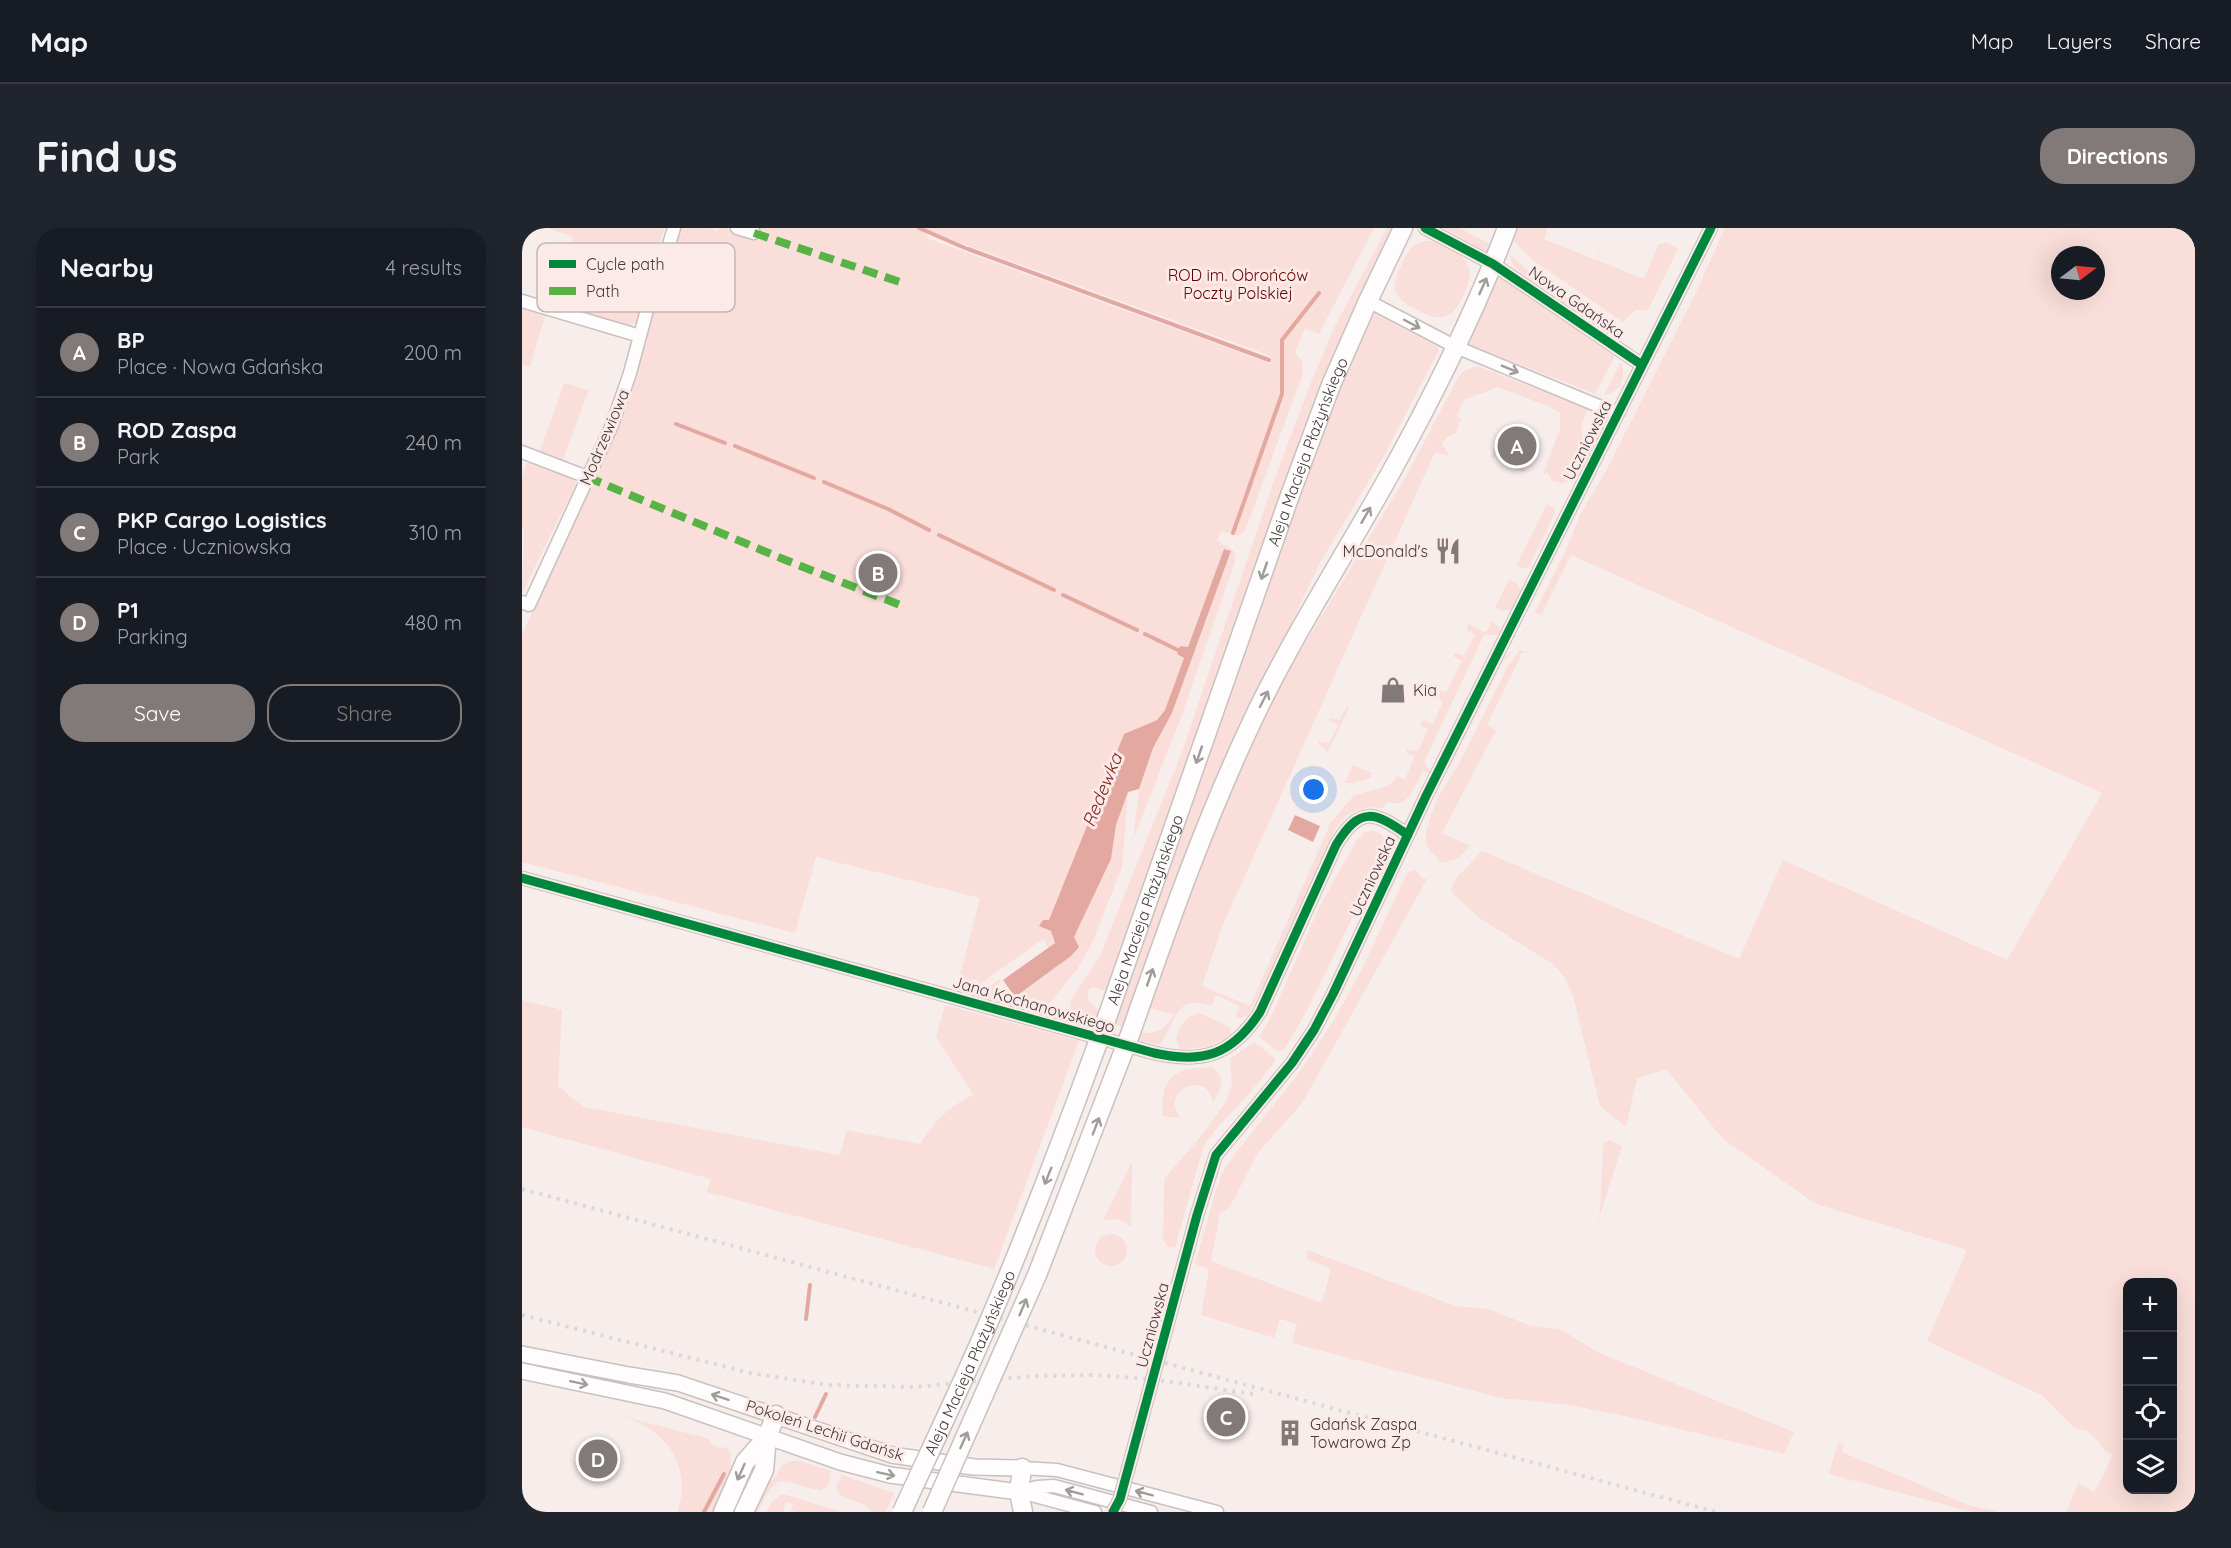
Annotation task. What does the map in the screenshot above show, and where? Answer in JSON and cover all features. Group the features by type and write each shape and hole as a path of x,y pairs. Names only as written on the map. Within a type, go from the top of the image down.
{"main road":[{"name":"Aleja Macieja Płażyńskiego","path":"902,1512 1007,1278 1060,1145 1331,385 1403,228"},
{"name":"Aleja Macieja Płażyńskiego","path":"932,1512 1037,1275 1131,1032 1199,844 1257,711 1313,606 1390,473 1456,347 1507,228"},
{"path":"744,1512 764,1470 767,1437 776,1415"},
{"path":"723,1512 746,1462 767,1437"},
{"path":"1022,1468 1019,1492 1023,1512"},
{"path":"1006,1512 1019,1492"}],"street":[{"name":"Modrzewiowa","path":"669,243 674,228"},
{"path":"736,228 754,233"},
{"path":"1425,228 1493,264"},
{"name":"Uczniowska","path":"1113,1512 1120,1499 1215,1155 1292,1063 1314,1030 1338,985 1408,835 1572,501 1711,228"},
{"name":"Nowa Gdańska","path":"1493,264 1642,365"},
{"path":"522,301 537,305"},
{"path":"1368,301 1456,347 1618,414"},
{"path":"559,312 640,336"},
{"name":"Modrzewiowa","path":"525,604 612,425 630,373 646,312"},
{"path":"522,452 587,477"},
{"name":"Jana Kochanowskiego","path":"522,878 1154,1053 1198,1058 1217,1052 1237,1041 1260,1012 1336,845 1352,824 1361,818 1378,817 1385,819 1408,835"},
{"name":"Pokoleń Lechii Gdańsk","path":"522,1354 678,1383 892,1455 974,1467 1057,1470 1200,1510 1217,1512"},
{"name":"Pokoleń Lechii Gdańsk","path":"522,1371 665,1401 840,1462 890,1475 1019,1492 1095,1512"},
{"name":"Pokoleń Lechii Gdańsk","path":"1019,1492 1037,1487 1054,1486 1151,1512"},
{"name":"Pokoleń Lechii Gdańsk","path":"1180,1512 1200,1510"}],"green space":[{"path":"546,228 664,228 660,243 571,243 573,237"},
{"name":"ROD im. Obrońców Poczty Polskiej","path":"679,228 708,228 717,231 726,228 753,237 756,228 1374,228 1319,334 1305,329 1295,353 1302,361 1303,373 1245,531 1238,536 1221,531 1217,541 1234,551 1236,559 1180,720 1135,835 1139,789 1153,748 1172,713 1231,552 1224,549 1188,647 1180,647 1177,654 1184,658 1165,710 1156,720 1124,734 1049,920 1043,920 1046,929 1051,931 1055,943 1049,948 1043,939 980,984 976,979 971,981 959,979 980,898 816,857 795,933 522,862 522,634 594,481 617,426 650,312 735,312 735,243 674,243","holes":["928,231 1271,356 1271,364 927,238"]},
{"path":"1387,228 1394,228 1109,992 1093,987 1089,989 1090,1001 1100,1010 1093,1029 1076,1020 1071,1012 1071,1000 1100,956 1182,752 1273,483 1311,382 1335,326"},
{"path":"1444,228 1460,228 1493,246 1489,253"},
{"path":"1516,228 1548,228 1544,239 1596,260 1610,228 1597,260 1644,279 1658,245 1666,242 1678,249 1648,310 1635,310 1623,322 1530,258 1512,239"},
{"path":"1725,228 2195,228 2195,1512 2066,1512 2078,1483 2094,1492 2112,1455 2105,1451 2086,1430 2075,1429 2043,1396 1927,1341 1967,1250 1816,1204 1723,1139 1666,1069 1637,1079 1626,1127 1600,1106 1573,996 1565,978 1554,965 1481,919 1453,894 1451,889 1457,877 1482,851 1739,959 1783,860 2007,960 2102,793 1571,555 1541,615 1535,612 1565,552 1580,515 1607,469 1697,290"},
{"path":"1426,241 1437,243 1460,255 1470,272 1465,292 1457,308 1447,316 1435,317 1422,312 1402,301 1397,295 1396,277 1405,257 1415,245"},
{"path":"1509,254 1524,267 1611,327 1623,328 1623,338 1606,332 1520,272 1513,265"},
{"path":"1499,276 1615,356 1595,394 1468,344"},
{"path":"522,306 546,313 530,367 522,365"},
{"path":"577,312 641,312 638,321 630,327"},
{"path":"1371,312 1437,346 1439,350 1385,454 1321,561 1228,755 1125,1028 1114,1024 1325,421"},
{"path":"1621,362 1623,378 1621,383 1615,391 1604,395"},
{"path":"1477,366 1588,409 1581,425 1584,448 1570,481 1554,482 1548,473 1543,474 1560,429 1560,413 1498,387 1464,400 1457,416 1461,419 1456,433 1447,437 1442,443 1449,456 1435,452 1222,927 1202,986 1250,1006 1330,824 1354,795 1385,787 1392,783 1396,776 1405,779 1415,756 1407,753 1407,749 1418,751 1428,729 1421,726 1421,722 1423,720 1433,724 1443,701 1439,699 1440,690 1446,693 1462,661 1454,657 1454,654 1464,656 1475,634 1467,630 1468,624 1486,633 1492,621 1499,627 1500,632 1497,635 1483,637 1425,760 1429,773 1423,771 1410,796 1405,800 1394,803 1386,802 1384,808 1370,807 1357,810 1340,822 1276,962 1248,1015 1241,1018 1235,1017 1240,1006 1216,995 1211,1006 1190,1003 1183,1007 1161,1043 1156,1045 1137,1040 1140,1033 1160,1030 1173,1014 1148,1008 1176,926 1236,775 1274,695 1404,480 1459,376 1464,371"},
{"path":"564,383 589,390 562,462 539,454"},
{"path":"1494,448 1515,456 1513,463 1528,470 1523,472 1509,467 1511,460 1497,454 1493,459 1491,456"},
{"path":"528,460 571,475 576,484 522,593 524,530 522,529 522,477"},
{"path":"1547,504 1554,508 1555,513 1529,566 1526,569 1516,566"},
{"path":"1509,579 1518,584 1521,591 1512,609 1501,611 1495,608"},
{"path":"1520,650 1529,653 1522,653 1487,725 1496,730 1442,833 1470,846 1458,859 1442,863 1430,851 1426,843 1426,832 1431,815 1438,797 1460,762 1508,666"},
{"path":"1513,651 1503,661 1450,767 1448,766 1498,665"},
{"path":"1346,707 1349,708 1328,752 1319,745 1319,741 1330,743 1338,725 1330,721 1330,718 1340,720"},
{"path":"1353,765 1372,773 1370,778 1345,783"},
{"path":"1128,792 1122,867 1093,941 1078,968 1049,1004 1039,1011 982,997 985,990 1000,979 1001,982 996,986 997,989 990,996 998,992 1004,999 1010,1001 1071,956 1079,947 1074,937 1111,859 1116,825"},
{"path":"1374,831 1384,839 1386,845 1384,852 1308,1009 1284,1050 1278,1051 1259,1037 1271,1017 1318,910 1356,841 1365,832"},
{"path":"1414,870 1422,879 1427,879 1303,1102 1257,1154 1231,1205 1220,1213 1211,1261 1319,1302 1323,1299 1331,1269 1306,1258 1308,1250 1455,1306 1488,1309 1531,1326 1560,1329 1597,1352 1794,1432 1784,1454 1621,1415 1569,1405 1501,1398 1292,1343 1297,1324 1280,1319 1274,1338 1201,1315 1209,1269 1195,1264 1216,1190 1225,1167 1301,1070 1334,1020 1363,967 1406,875"},
{"path":"522,1000 562,1010 558,1086 584,1107 840,1155 847,1130 920,1144 943,1115 973,1094 936,1037 945,1005 1079,1041 994,1269 707,1192 711,1179 522,1127"},
{"path":"1199,1013 1226,1025 1230,1028 1231,1036 1206,1047 1180,1049 1176,1039 1179,1030 1187,1019"},
{"path":"1254,1042 1275,1058 1275,1061 1250,1093 1214,1131 1203,1148 1175,1248 1168,1246 1163,1240 1164,1179 1226,1102 1232,1084 1230,1059"},
{"path":"1211,1067 1221,1079 1220,1088 1213,1102 1209,1092 1202,1086 1186,1087 1175,1099 1181,1118 1162,1116 1165,1089 1175,1074 1185,1070"},
{"path":"1609,1140 1622,1146 1597,1225 1600,1211 1603,1147 1604,1143"},
{"path":"1131,1164 1131,1226 1117,1219 1103,1220"},
{"path":"1111,1234 1122,1239 1127,1250 1122,1261 1111,1266 1100,1261 1095,1250 1100,1239"},
{"path":"614,1414 710,1439 711,1444 722,1448 727,1447 731,1455 730,1465 733,1466 734,1474 717,1512 678,1512 682,1492 681,1474 677,1460 670,1449 652,1430"},
{"path":"1838,1443 1844,1444 1842,1452 1969,1505 1998,1512 1972,1512 1829,1474"},
{"path":"792,1461 801,1461 831,1471 828,1486 820,1490 789,1482 777,1483 771,1488 758,1512 755,1512 770,1479 773,1480 782,1465"},
{"path":"842,1475 894,1493 886,1512 872,1512 865,1505 839,1495 836,1487"},
{"path":"780,1495 842,1512 796,1512 791,1511 793,1504 785,1502 784,1512 766,1512"}],"water":[{"path":"1224,549 1231,551 1172,713 1153,748 1139,789 1128,792 1116,825 1111,859 1074,937 1079,947 1071,956 1015,997 1003,980 1055,943 1051,931 1039,926 1043,920 1049,920 1124,734 1157,720 1165,710 1184,658 1177,654 1180,646 1188,647"},
{"path":"1295,815 1320,826 1313,842 1288,830"}],"waterway":[{"path":"919,228 965,248"},
{"path":"968,249 1269,360"},
{"name":"Redewka","path":"1233,533 1282,394 1282,340 1319,293"},
{"path":"676,424 725,443"},
{"path":"735,446 814,478"},
{"path":"824,482 888,509 929,530"},
{"path":"939,535 1054,590"},
{"path":"1063,595 1137,630"},
{"path":"1145,634 1182,652"},
{"name":"Redewka","path":"806,1319 810,1285"},
{"name":"Redewka","path":"815,1417 826,1394"},
{"path":"704,1512 724,1474"}],"railway":[{"path":"522,1189 1716,1512"},
{"path":"522,1315 750,1373 828,1385 913,1387 1034,1376 1095,1375 1151,1379 1253,1394"}],"marked path":[{"path":"754,233 906,284"},
{"path":"587,477 900,605"}],"cycle path":[{"path":"1425,228 1493,264 1642,365"},
{"path":"1113,1512 1120,1499 1197,1215 1216,1155 1292,1063 1314,1030 1426,796 1711,228"},
{"path":"522,878 1154,1053 1187,1057 1215,1053 1227,1047 1239,1038 1260,1012 1336,845 1353,823 1369,816 1386,821 1408,835"}],"place":[{"name":"BP","path":"1517,446"},
{"name":"McDonald's","path":"1448,551"},
{"name":"ROD Zaspa","path":"878,573"},
{"name":"Kia","path":"1393,690"},
{"name":"PKP Cargo Logistics","path":"1226,1417"},
{"name":"Gdańsk Zaspa Towarowa Zp","path":"1290,1433"},
{"name":"P1","path":"598,1459"}]}
